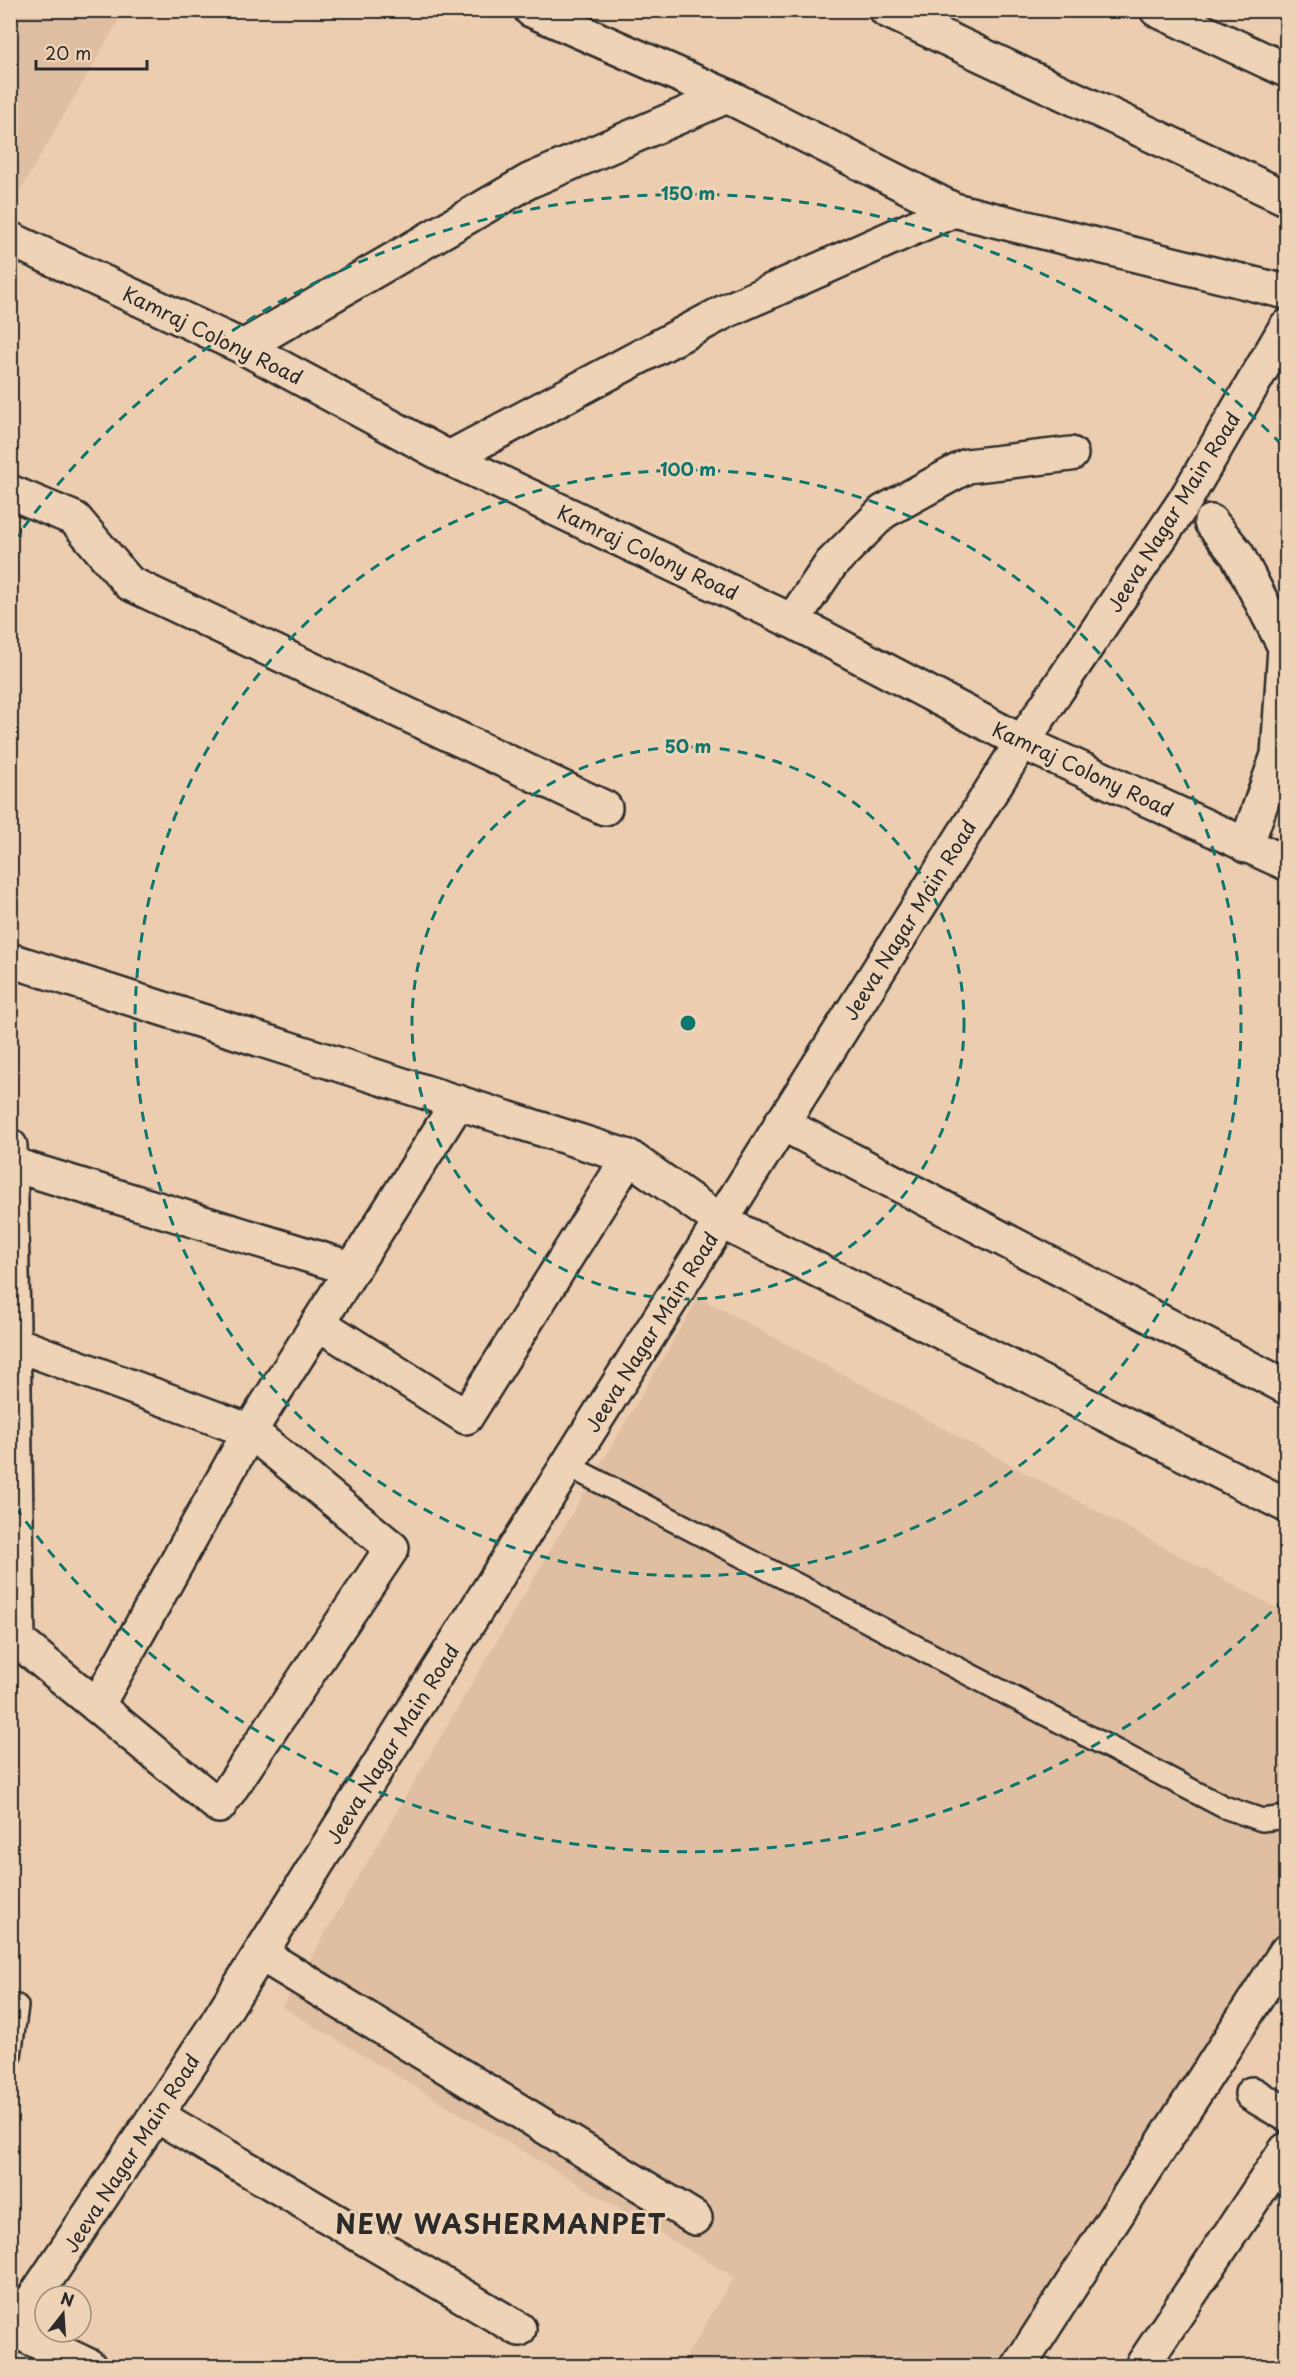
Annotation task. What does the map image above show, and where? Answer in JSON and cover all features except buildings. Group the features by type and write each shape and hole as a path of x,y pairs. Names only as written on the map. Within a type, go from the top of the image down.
{"street":[{"path":"531,10 727,96 954,210 1287,292"},
{"path":"886,10 1287,198"},
{"path":"1157,10 1287,70"},
{"path":"243,347 529,181 727,96"},
{"path":"449,458 726,311 954,210"},
{"name":"Kamraj Colony Road","path":"10,239 243,347 449,458 792,621 1022,742 1287,863"},
{"name":"Jeeva Nagar Main Road","path":"12,2332 261,1953 1022,742 1184,501 1287,327"},
{"path":"792,621 831,564 883,512 967,466 1071,454"},
{"path":"10,492 75,519 129,583 605,808"},
{"path":"1211,522 1237,554 1285,647 1278,755 1246,846"},
{"path":"10,960 630,1157 720,1221 1287,1505"},
{"path":"97,1706 250,1431 458,1102"},
{"path":"781,1123 1286,1385"},
{"path":"10,1146 11,1164 13,1343 18,1641 219,1806 392,1548 250,1431 13,1343"},
{"path":"318,1323 466,1417 630,1157"},
{"path":"11,1164 353,1269"},
{"path":"1019,2367 1287,1952"},
{"path":"261,1953 695,2218"},
{"path":"1252,2094 1287,2114"},
{"path":"156,2115 519,2329"},
{"path":"1142,2367 1287,2150"},
{"path":"12,2332 89,2367"}],"lane":[{"path":"567,1465 1224,1808 1262,1820 1287,1817"},
{"path":"10,2056 17,2006"}],"shaded area":[{"path":"11,10 124,11 17,196 10,190"},
{"path":"699,1297 1286,1613 1286,1961 1019,2366 681,2366 734,2277 282,2007"}],"district":[{"name":"NEW WASHERMANPET","path":"501,2223"}]}
